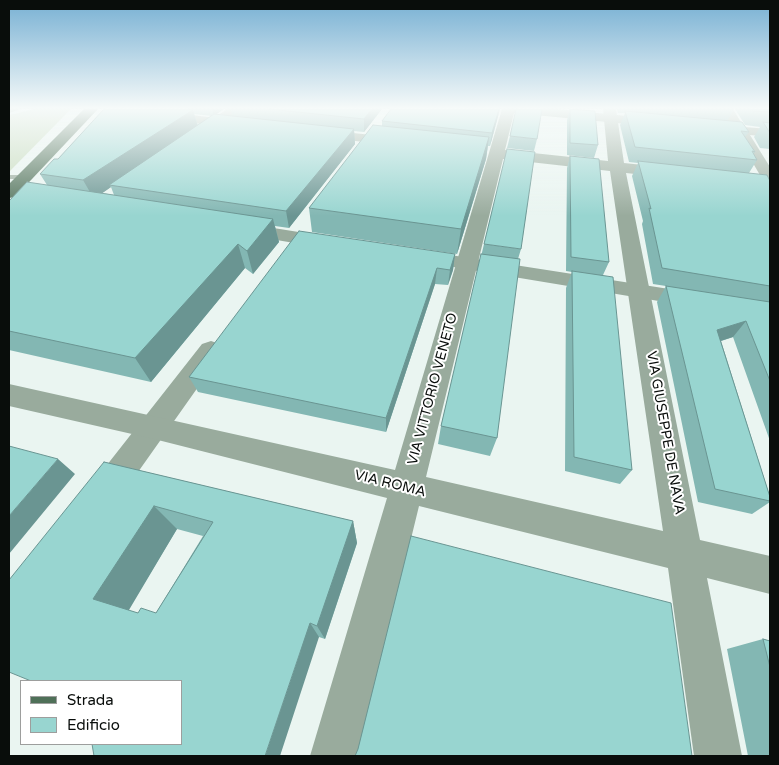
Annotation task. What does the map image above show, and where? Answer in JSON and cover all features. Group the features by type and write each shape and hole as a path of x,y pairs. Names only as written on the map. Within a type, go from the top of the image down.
{"main road":[{"path":"9,193 16,177 52,145"}],"street":[{"path":"353,162 366,145"},
{"name":"VIA VITTORIO VENETO","path":"334,756 467,264 495,145"},
{"name":"VIA GIUSEPPE DE NAVA","path":"614,145 686,555 718,756"},
{"path":"749,145 770,179"},
{"path":"492,153 684,175"},
{"path":"751,182 770,184"},
{"path":"278,261 313,215"},
{"path":"226,226 353,246"},
{"path":"400,254 715,303"},
{"path":"90,512 225,332"},
{"name":"VIA ROMA","path":"9,395 154,427 770,575"}],"green space":[{"path":"9,145 36,145 9,172"}],"building":[{"path":"71,145 138,145 83,180 40,174 54,159 58,159"},
{"path":"169,145 341,145 286,211 109,185"},
{"path":"358,145 487,145 461,229 309,208"},
{"path":"634,145 750,145 757,160 635,147"},
{"path":"507,149 535,152 521,249 484,244"},
{"path":"570,156 599,159 609,262 571,257"},
{"path":"638,161 767,175 770,181 770,286 662,268 649,208 651,209"},
{"path":"27,182 273,219 247,251 238,244 135,358 9,331 9,201"},
{"path":"299,231 455,254 450,270 437,268 386,418 189,377"},
{"path":"481,254 520,259 497,438 441,426"},
{"path":"572,271 613,277 632,470 574,457"},
{"path":"666,286 770,302 770,381 746,321 717,330 770,501 715,489"},
{"path":"9,446 58,459 9,516"},
{"path":"104,462 353,521 317,626 310,623 265,756 94,756 92,745 182,745 182,680 29,680 9,672 9,580","holes":["154,506 213,522 156,613 141,608 138,613 93,599"]},
{"path":"411,536 671,603 692,756 355,756"},
{"path":"763,639 770,641 770,667"}]}
